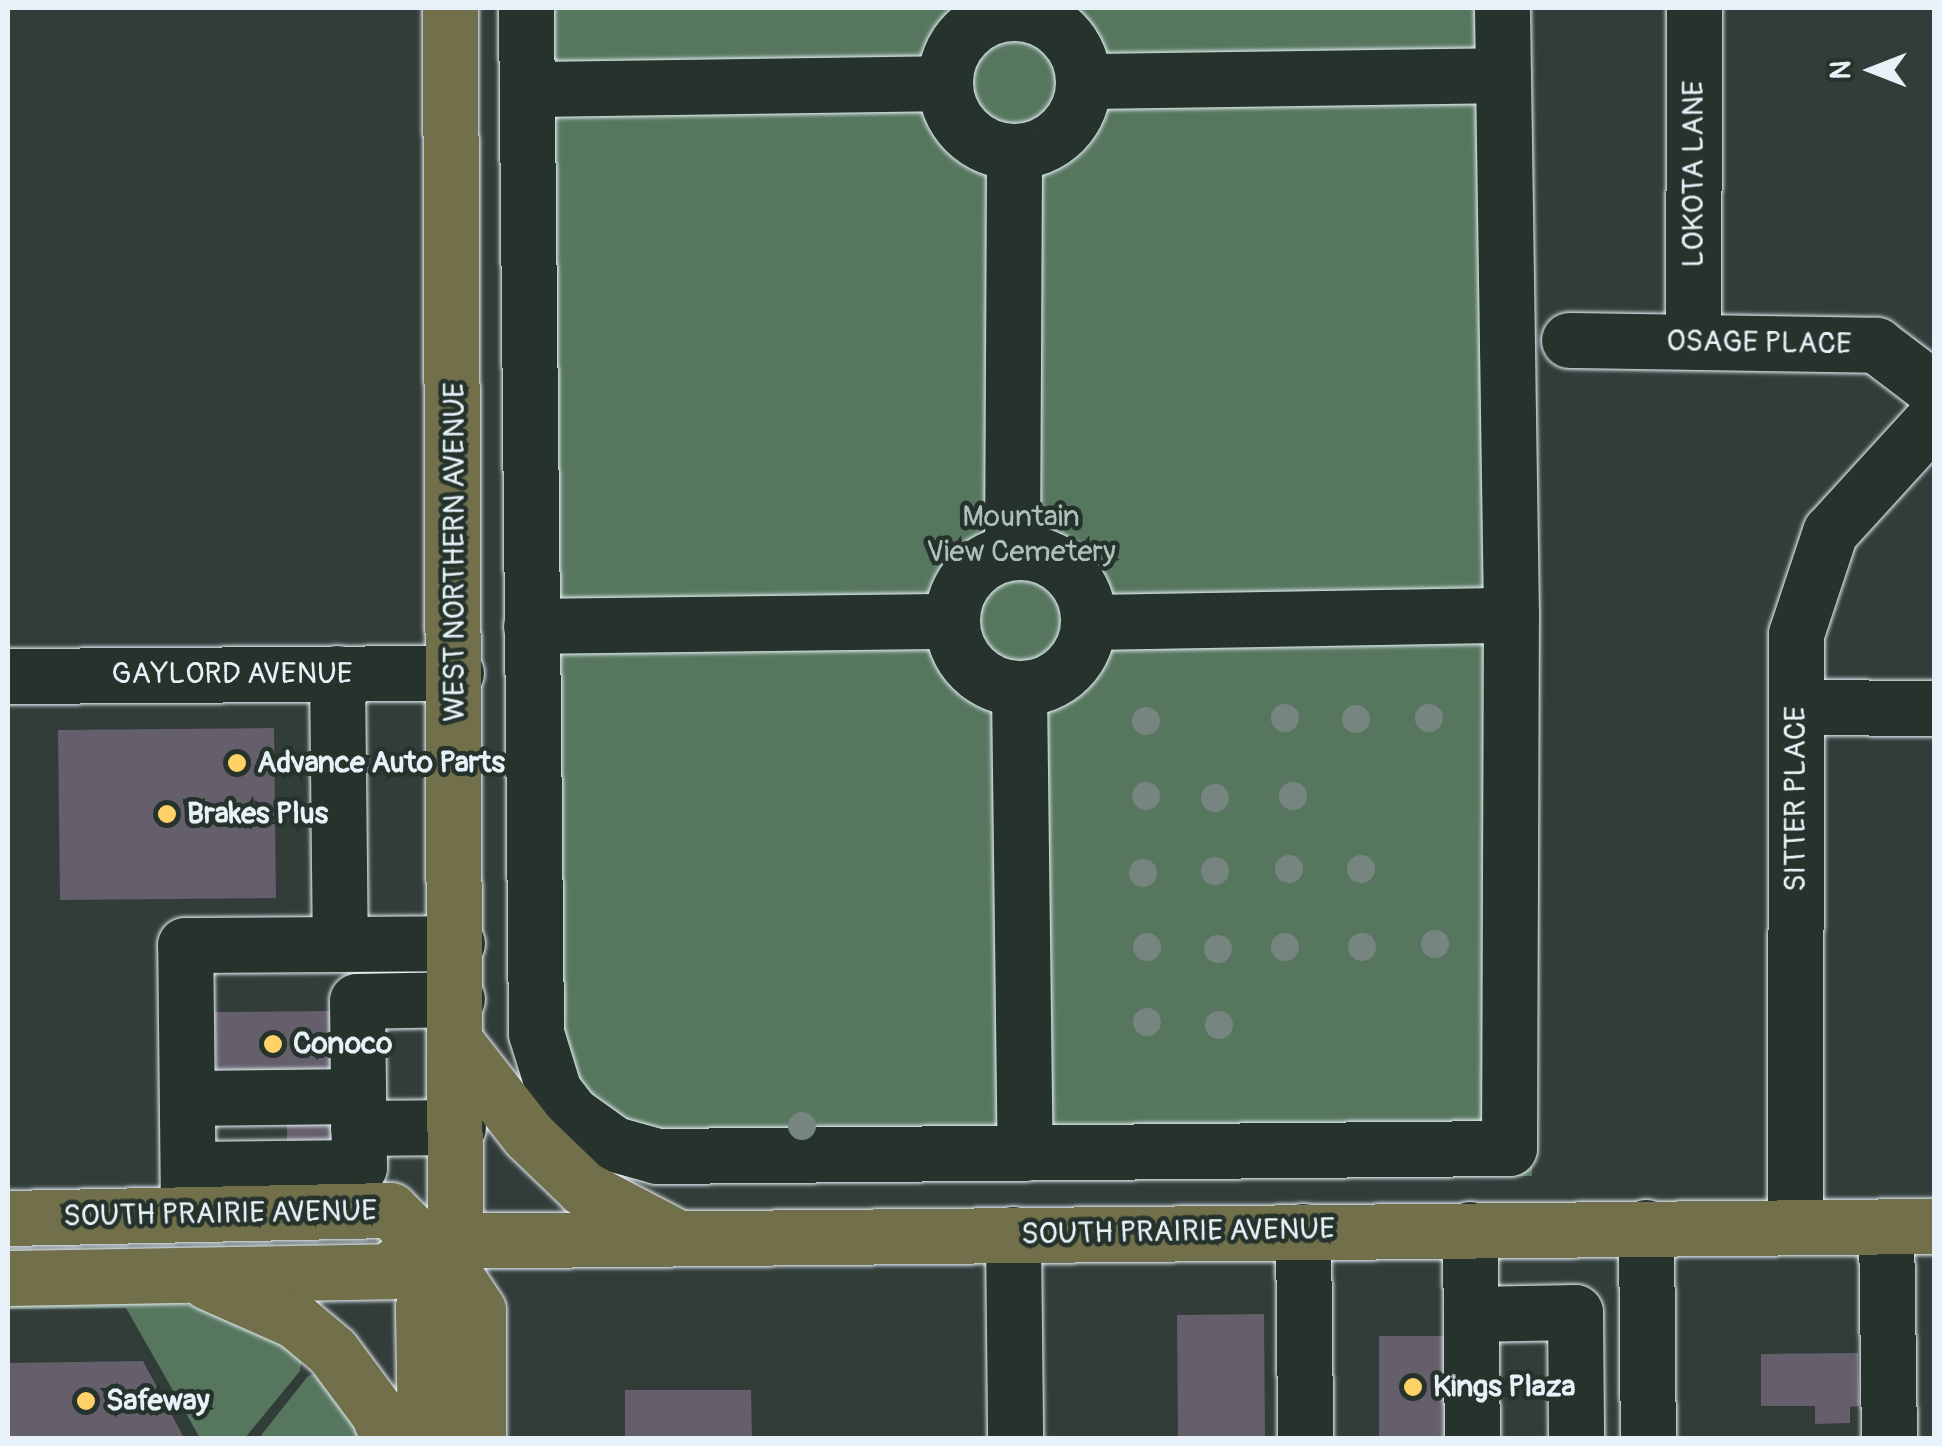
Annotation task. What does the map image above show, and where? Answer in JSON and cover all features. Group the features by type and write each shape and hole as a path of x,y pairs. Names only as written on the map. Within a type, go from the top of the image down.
{"main road":[{"name":"WEST NORTHERN AVENUE","path":"444,1253 458,1127 450,8"},
{"path":"457,1021 528,1135 583,1188 680,1238"},
{"name":"SOUTH PRAIRIE AVENUE","path":"8,1218 188,1191 250,1190 390,1210 444,1253"},
{"name":"SOUTH PRAIRIE AVENUE","path":"8,1278 390,1270 444,1253 680,1238 1910,1226"},
{"path":"425,1438 423,1307 444,1253"},
{"path":"444,1253 478,1310 478,1438"},
{"path":"181,1274 236,1290 296,1321 332,1351 378,1413 388,1438"}],"street":[{"path":"526,8 536,1033 554,1091 572,1114 614,1144 657,1156 1509,1148 1511,615 1502,8"},
{"name":"LOKOTA LANE","path":"1694,8 1694,341"},
{"path":"1016,10 1058,28 1080,61 1083,81 1066,128 1034,149 1014,151 971,137 953,116 944,83 950,55 963,34 980,21 1016,10"},
{"path":"1083,81 1503,75"},
{"path":"527,89 944,83"},
{"path":"1012,552 1014,151"},
{"name":"OSAGE PLACE","path":"1568,340 1876,345 1934,389"},
{"name":"SITTER PLACE","path":"1795,1227 1796,634 1830,532 1934,418"},
{"path":"1012,552 1042,556 1070,574 1090,622 1078,657 1062,674 1019,690 971,669 957,648 951,621 969,574 1012,552"},
{"path":"1090,622 1511,615"},
{"path":"531,626 951,621"},
{"path":"249,1097 250,1190 359,1167 368,1117 372,1001 348,944 336,673"},
{"name":"GAYLORD AVENUE","path":"8,676 456,673"},
{"path":"1019,690 1025,1153"},
{"path":"1796,707 1934,708"},
{"path":"188,1191 185,945 457,943"},
{"path":"372,1001 457,1021"},
{"path":"188,1098 249,1097 458,1127"},
{"path":"1889,1438 1910,1226"},
{"path":"1646,1227 1648,1438"},
{"path":"1470,1229 1472,1438"},
{"path":"1303,1231 1304,1438"},
{"path":"1013,1234 1014,1438"},
{"path":"1470,1314 1575,1312 1576,1438"}],"green space":[{"name":"Mountain View Cemetery","path":"511,8 1522,8 1532,1176 653,1182 553,1123"},
{"path":"8,1298 82,1298 83,1305 165,1300 215,1310 302,1357 300,1371 245,1438 200,1438 126,1308 8,1309"},
{"path":"320,1372 371,1438 259,1438 308,1376"}],"building":[{"name":"Brakes Plus","path":"274,728 276,898 60,900 58,730"},
{"name":"Conoco","path":"330,1011 330,1077 216,1087 215,1012"},
{"name":"Conoco","path":"287,1100 343,1100 343,1156 287,1156"},
{"path":"1264,1314 1265,1438 1178,1438 1177,1315"},
{"name":"Kings Plaza","path":"1379,1336 1447,1336 1447,1438 1379,1438"},
{"path":"1858,1353 1859,1406 1850,1407 1850,1423 1815,1424 1815,1406 1761,1406 1761,1354"},
{"name":"Safeway","path":"143,1361 184,1438 8,1438 8,1363"},
{"path":"625,1390 751,1390 752,1438 625,1438"}],"place":[{"name":"Advance Auto Parts","path":"237,763"},
{"name":"Brakes Plus","path":"167,814"},
{"name":"Conoco","path":"273,1044"},
{"name":"Kings Plaza","path":"1413,1387"},
{"name":"Safeway","path":"86,1401"}]}
